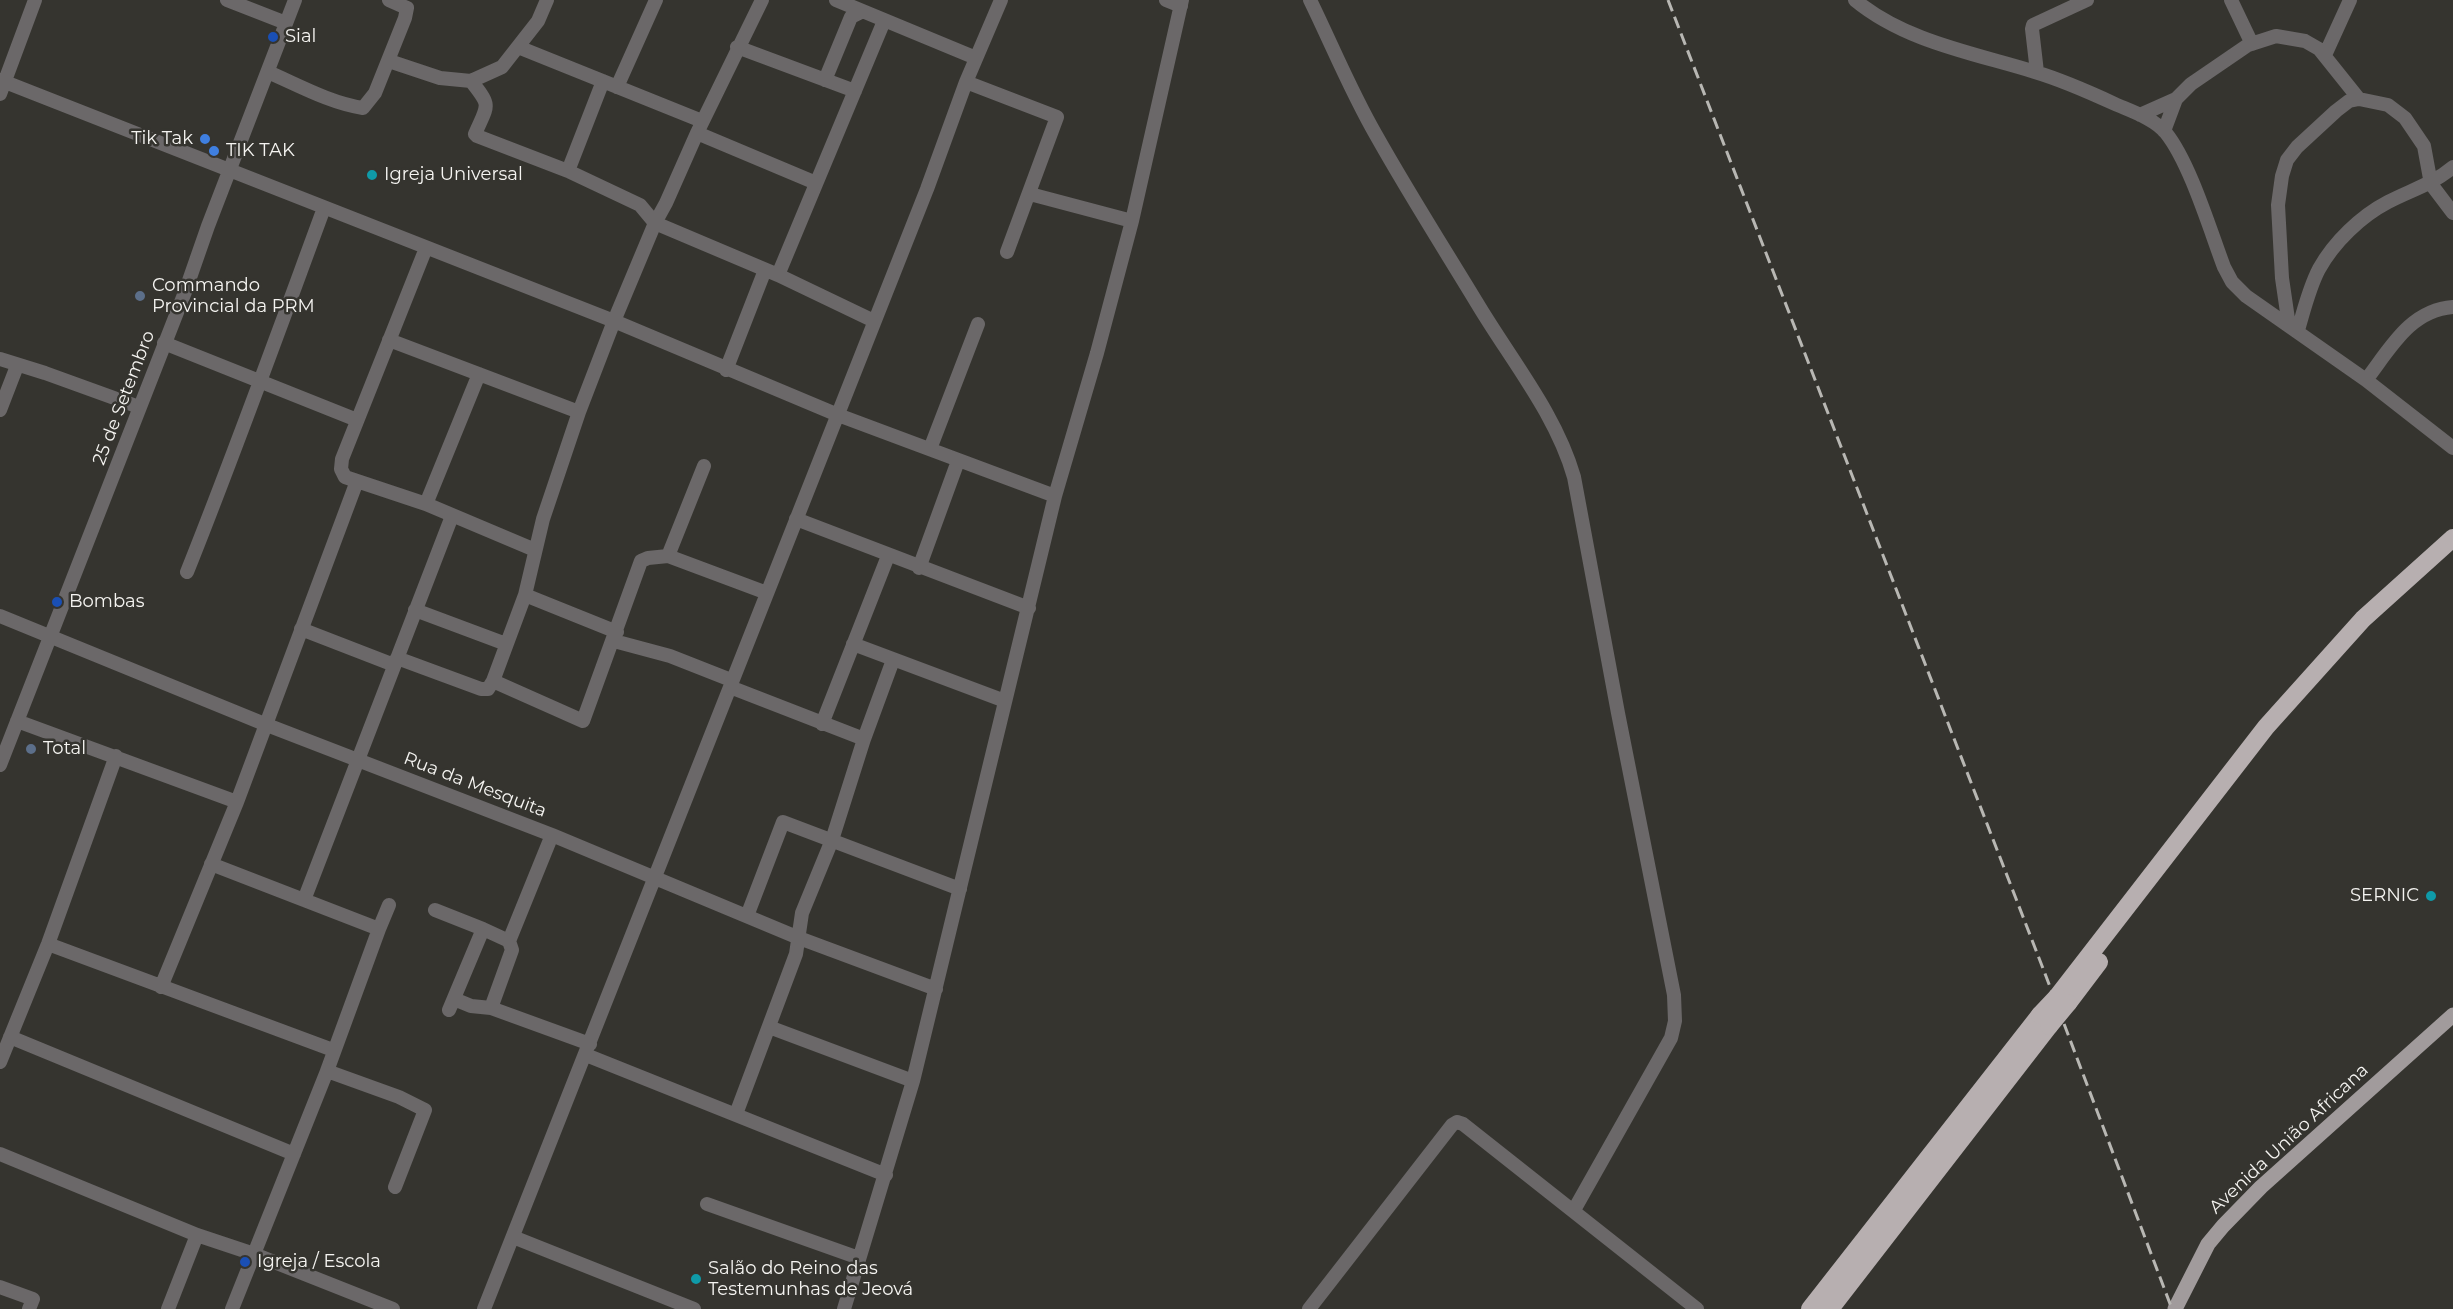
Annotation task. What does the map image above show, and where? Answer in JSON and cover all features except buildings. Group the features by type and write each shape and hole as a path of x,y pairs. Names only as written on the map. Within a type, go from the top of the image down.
{"highway":[{"path":"2063,1000 2266,727 2362,619 2453,538"},
{"path":"1830,1309 2045,1020 2286,720 2334,665 2367,632 2453,554"},
{"path":"1810,1309 2025,1034 2045,1020"}],"main road":[{"name":"Avenida União Africana","path":"2175,1309 2204,1251 2223,1226 2261,1187 2453,1015"}],"street":[{"path":"35,0 2,85 614,321 838,416 1055,496"},
{"path":"227,0 286,23"},
{"name":"25 de Setembro","path":"0,765 295,0"},
{"path":"268,72 320,95 363,108 375,93 407,8 390,0"},
{"path":"388,62 440,78 471,81 502,67 538,21 547,0"},
{"path":"617,87 656,0"},
{"path":"301,629 481,689 488,689 525,596 543,519 579,412 614,321 699,127 762,0"},
{"path":"836,0 976,58"},
{"path":"484,1309 838,416 927,189 966,81 1001,0"},
{"path":"844,1309 913,1081 1055,496 1097,353 1132,221 1181,3 1166,0"},
{"path":"1310,0 1375,134 1487,321 1551,421 1567,451 1574,477 1674,995 1675,1021 1671,1038 1574,1209"},
{"path":"1855,0 1873,14 1900,29 1960,51 2037,72 2140,115 2164,130 2181,157 2232,282 2246,296 2366,380 2453,448"},
{"path":"2037,72 2033,25 2087,0"},
{"path":"2231,0 2252,44"},
{"path":"2325,55 2350,0"},
{"path":"825,80 847,24 851,17 861,12"},
{"path":"726,370 816,183 884,21"},
{"path":"2140,115 2176,99 2191,84 2225,59 2252,44 2276,36 2305,41 2325,55 2359,99"},
{"path":"518,47 617,87 816,183"},
{"path":"737,47 855,91"},
{"path":"471,81 486,99 487,105 475,134 477,136 568,171 640,205 655,223 874,321"},
{"path":"568,171 603,81"},
{"path":"966,81 1057,117 1007,252"},
{"path":"2164,130 2176,99"},
{"path":"2293,328 2282,278 2278,205 2287,160 2297,147 2349,101 2359,99 2388,105 2405,118 2424,146 2431,184 2453,213"},
{"path":"2293,328 2319,269 2346,234 2366,216 2388,202 2431,184 2453,167"},
{"path":"1030,194 1132,221"},
{"path":"187,572 232,460 324,208"},
{"path":"426,248 357,420 342,459 341,469 345,477 426,504 535,550"},
{"path":"2366,380 2417,319 2436,308 2453,307"},
{"path":"930,449 978,324"},
{"path":"389,340 579,412"},
{"path":"164,343 357,420"},
{"path":"0,359 139,407"},
{"path":"0,410 17,366"},
{"path":"426,504 479,374"},
{"path":"919,568 958,461"},
{"path":"668,556 704,466"},
{"path":"161,987 267,725 357,481"},
{"path":"304,900 452,516"},
{"path":"796,519 919,568 1029,608"},
{"path":"493,681 583,721 641,561 648,558 668,556 767,593"},
{"path":"822,724 888,556"},
{"path":"525,596 615,636 670,656 822,724 864,739"},
{"path":"415,610 506,644"},
{"name":"Rua da Mesquita","path":"0,616 267,725 552,835 799,938 936,989"},
{"path":"853,645 1005,701"},
{"path":"736,1114 796,954 802,913 832,840 864,739 893,660"},
{"path":"17,721 237,802"},
{"path":"0,1062 48,944 116,756"},
{"path":"747,916 783,822 960,889"},
{"path":"491,1008 512,950 509,941 552,835"},
{"path":"211,864 379,929"},
{"path":"232,1309 327,1071 389,905"},
{"path":"435,910 509,941"},
{"path":"483,929 451,1004 491,1008 736,1114 886,1175"},
{"path":"48,944 333,1050"},
{"path":"769,1027 913,1081"},
{"path":"10,1038 294,1154"},
{"path":"327,1071 399,1097 425,1110 395,1187"},
{"path":"1310,1309 1452,1125 1457,1122 1463,1124 1574,1209 1697,1309"},
{"path":"0,1154 197,1235 254,1254 393,1309"},
{"path":"707,1204 859,1258"},
{"path":"168,1309 197,1235"},
{"path":"513,1237 694,1309"},
{"path":"0,1287 33,1299 29,1309"}],"railway":[{"path":"1668,0 2044,971 2172,1309"}],"place":[{"name":"Sial","path":"273,37"},
{"name":"Tik Tak","path":"205,139"},
{"name":"TIK TAK","path":"214,151"},
{"name":"Igreja Universal","path":"372,175"},
{"name":"Commando Provincial da PRM","path":"140,296"},
{"name":"Bombas","path":"57,602"},
{"name":"Total","path":"31,749"},
{"name":"SERNIC","path":"2431,896"},
{"name":"Igreja / Escola","path":"245,1262"},
{"name":"Salão do Reino das Testemunhas de Jeová","path":"696,1279"}]}
